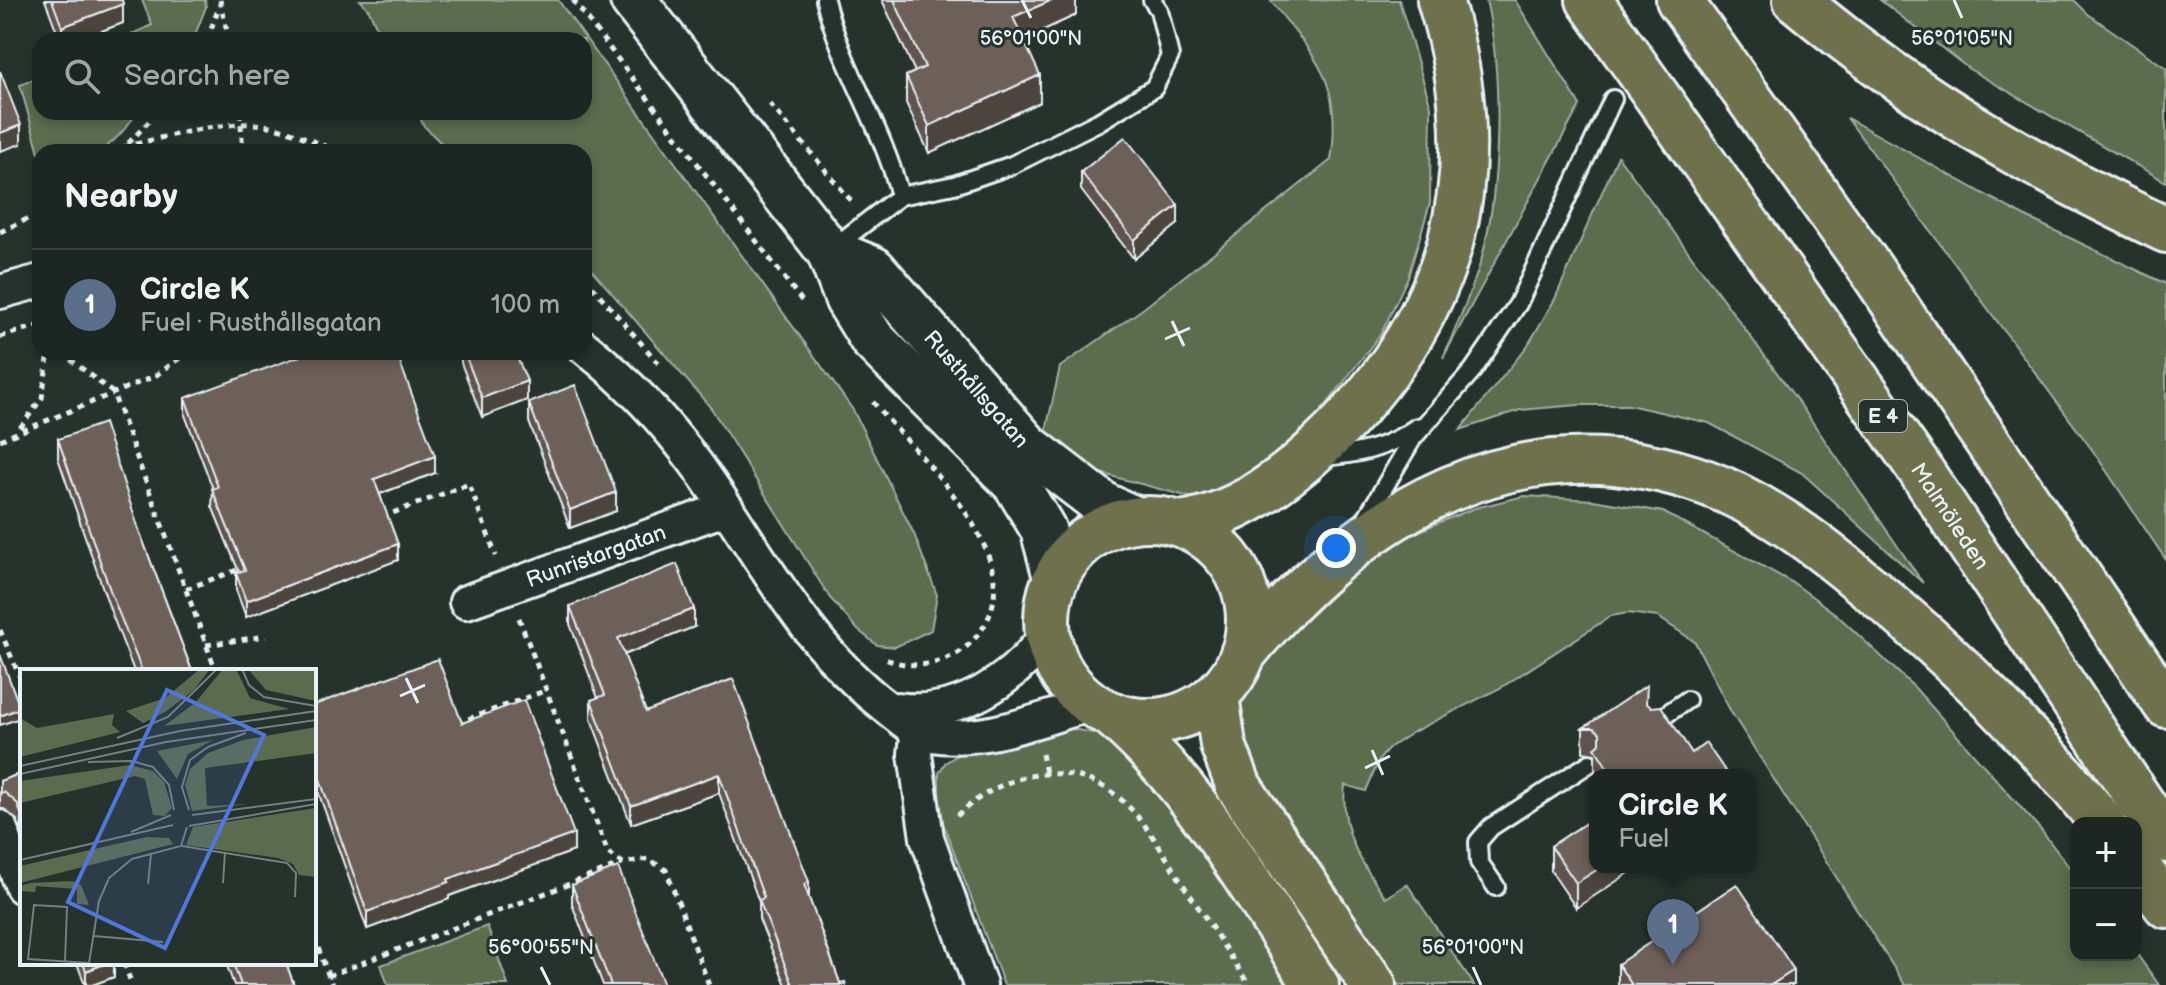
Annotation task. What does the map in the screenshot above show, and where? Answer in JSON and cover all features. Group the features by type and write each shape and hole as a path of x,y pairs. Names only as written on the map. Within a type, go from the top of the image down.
{"main road":[{"name":"Rusthållsgatan","path":"633,0 829,251 848,300 872,339 999,465 1026,498 1043,529 1056,577"},
{"path":"1316,985 1184,791 1116,713 1071,685 1055,661 1048,633 1048,604 1056,577 1070,555 1089,538 1110,526 1135,519 1180,524 1195,522 1249,500 1308,458 1373,390 1414,333 1442,274 1458,207 1465,152 1460,81 1440,0"},
{"name":"Malmöleden","path":"1589,0 1917,465 2166,840"},
{"path":"1679,0 1872,271 2166,705"},
{"path":"1796,0 1850,45 1943,112 2058,179 2166,230"},
{"name":"Rusthållsgatan","path":"829,251 873,269 1027,446 1105,506 1135,519"},
{"path":"1116,713 1170,719 1194,710 1216,695 1267,625 1340,553 1411,506 1506,470 1566,461 1624,462 1710,484 1795,529 1921,631 2016,724 2098,817"},
{"path":"1180,524 1212,541 1235,569 1246,596 1249,625 1243,654"},
{"path":"1216,695 1223,745 1239,787 1373,985"},
{"path":"2142,873 2166,905"}],"street":[{"path":"0,292 32,283"},
{"path":"592,355 654,413 727,508 812,636 855,684 887,708 919,720 928,735 965,736 1116,713"},
{"name":"Runristargatan","path":"466,602 506,585 727,508"},
{"path":"919,720 998,683 1019,668 1048,633"},
{"path":"919,720 915,754 929,846 980,985"},
{"path":"0,827 20,882"}],"lane":[{"path":"825,0 846,63 887,152 900,196"},
{"path":"829,251 900,196 954,185 1012,165 1098,122 1154,88 1170,56 1159,10 1152,0"},
{"path":"1340,553 1375,507 1413,438 1473,370 1518,304 1613,99"},
{"path":"1308,458 1357,455 1381,447 1400,438 1434,413"},
{"path":"1655,722 1687,700"},
{"path":"1496,887 1479,862 1478,842 1491,827 1590,763"}],"path":[{"path":"573,0 806,308"},
{"path":"210,32 220,1"},
{"path":"220,1 227,32"},
{"path":"128,144 150,120"},
{"path":"241,120 242,144"},
{"path":"142,144 172,135 241,125 276,128 319,144"},
{"path":"0,232 32,217"},
{"path":"592,286 665,370"},
{"path":"0,337 32,327"},
{"path":"17,431 42,398 48,360"},
{"path":"71,360 113,393 215,669"},
{"path":"0,440 155,376 177,360"},
{"path":"869,397 922,457 972,523 990,562 997,592 984,627 957,654 922,666 905,665 873,654"},
{"path":"380,517 469,484 608,853 623,863"},
{"path":"186,589 260,562"},
{"path":"0,630 20,677"},
{"path":"206,645 266,636"},
{"path":"445,728 547,690"},
{"path":"929,846 974,800 1009,780 1032,774 1060,773 1095,783 1118,797 1136,815 1249,985"},
{"path":"328,976 623,863 648,859 666,870 709,985"},
{"path":"316,943 332,985"},
{"path":"125,965 132,985"}],"green space":[{"path":"142,0 205,0 206,7 196,32 137,32 152,25"},
{"path":"360,0 558,0 581,32 379,32 369,10"},
{"path":"1270,0 1399,0 1431,107 1430,203 1408,277 1382,332 1308,429 1230,494 1197,499 1096,472 1045,435 1060,367 1144,308 1331,160 1334,133 1329,90 1313,55"},
{"path":"1486,0 1515,0 1580,105 1443,358 1481,261 1493,200 1497,96"},
{"path":"1880,0 2074,0 2088,14 2166,68 2166,182 1969,69"},
{"path":"592,47 853,410 914,534 937,595 931,630 895,647 877,645 858,630 830,598 711,408 592,270 592,144 442,144 421,120 592,120"},
{"path":"32,80 32,120 132,120 109,144 37,144 20,85"},
{"path":"1847,118 2024,216 2166,284 2166,560 2093,451"},
{"path":"1618,156 1802,407 1923,583 1802,473 1709,423 1629,405 1578,405 1520,410 1460,430 1528,345 1555,299"},
{"path":"1524,496 1593,500 1663,512 1795,584 1837,615 1915,688 2040,829 2070,868 2070,961 2142,961 2159,985 1905,985 1731,712 1695,642 1658,617 1628,613 1611,616 1502,687 1413,732 1389,748 1379,760 1366,791 1345,785 1344,802 1349,831 1368,872 1386,898 1407,884 1474,985 1394,985 1257,785 1237,713 1248,683 1274,650 1366,564 1397,542 1475,508"},
{"path":"1067,728 1104,735 1170,801 1297,985 1004,985 939,812 939,773 945,763 965,750"},
{"path":"487,926 508,985 388,985 381,965"}],"building":[{"path":"52,0 122,0 123,4 62,27"},
{"path":"894,0 1052,0 1013,17 1040,75 929,126 906,76 925,67"},
{"path":"0,71 21,125 0,133"},
{"path":"1125,137 1178,205 1134,240 1081,172"},
{"path":"289,360 399,360 435,456 374,479 398,544 246,601 236,573 245,570 212,489 218,487 185,398"},
{"path":"467,360 518,360 527,381 482,398"},
{"path":"575,385 616,492 570,510 529,403"},
{"path":"104,423 140,533 191,669 141,669 111,593 58,439"},
{"path":"677,564 694,609 618,638 646,712 733,679 809,882 804,884 840,983 845,982 846,985 793,985 759,900 764,898 719,774 631,806 591,700 605,695 570,606"},
{"path":"0,654 20,708 0,716"},
{"path":"438,659 462,723 524,700 574,834 367,912 316,769 316,704"},
{"path":"1647,685 1646,703 1651,707 1661,706 1692,753 1706,743 1724,769 1608,769 1595,748 1600,743 1600,733 1594,728 1583,728"},
{"path":"20,774 20,811 17,803 4,792 0,793 0,781"},
{"path":"1589,821 1589,873 1592,873 1576,883 1551,846"},
{"path":"618,867 664,985 611,985 572,885"},
{"path":"1737,884 1794,970 1771,985 1632,985 1618,964"},
{"path":"84,965 102,965 86,971"},
{"path":"234,965 287,965 294,985 241,985"}],"place":[{"name":"Circle K","path":"1673,965"}]}
